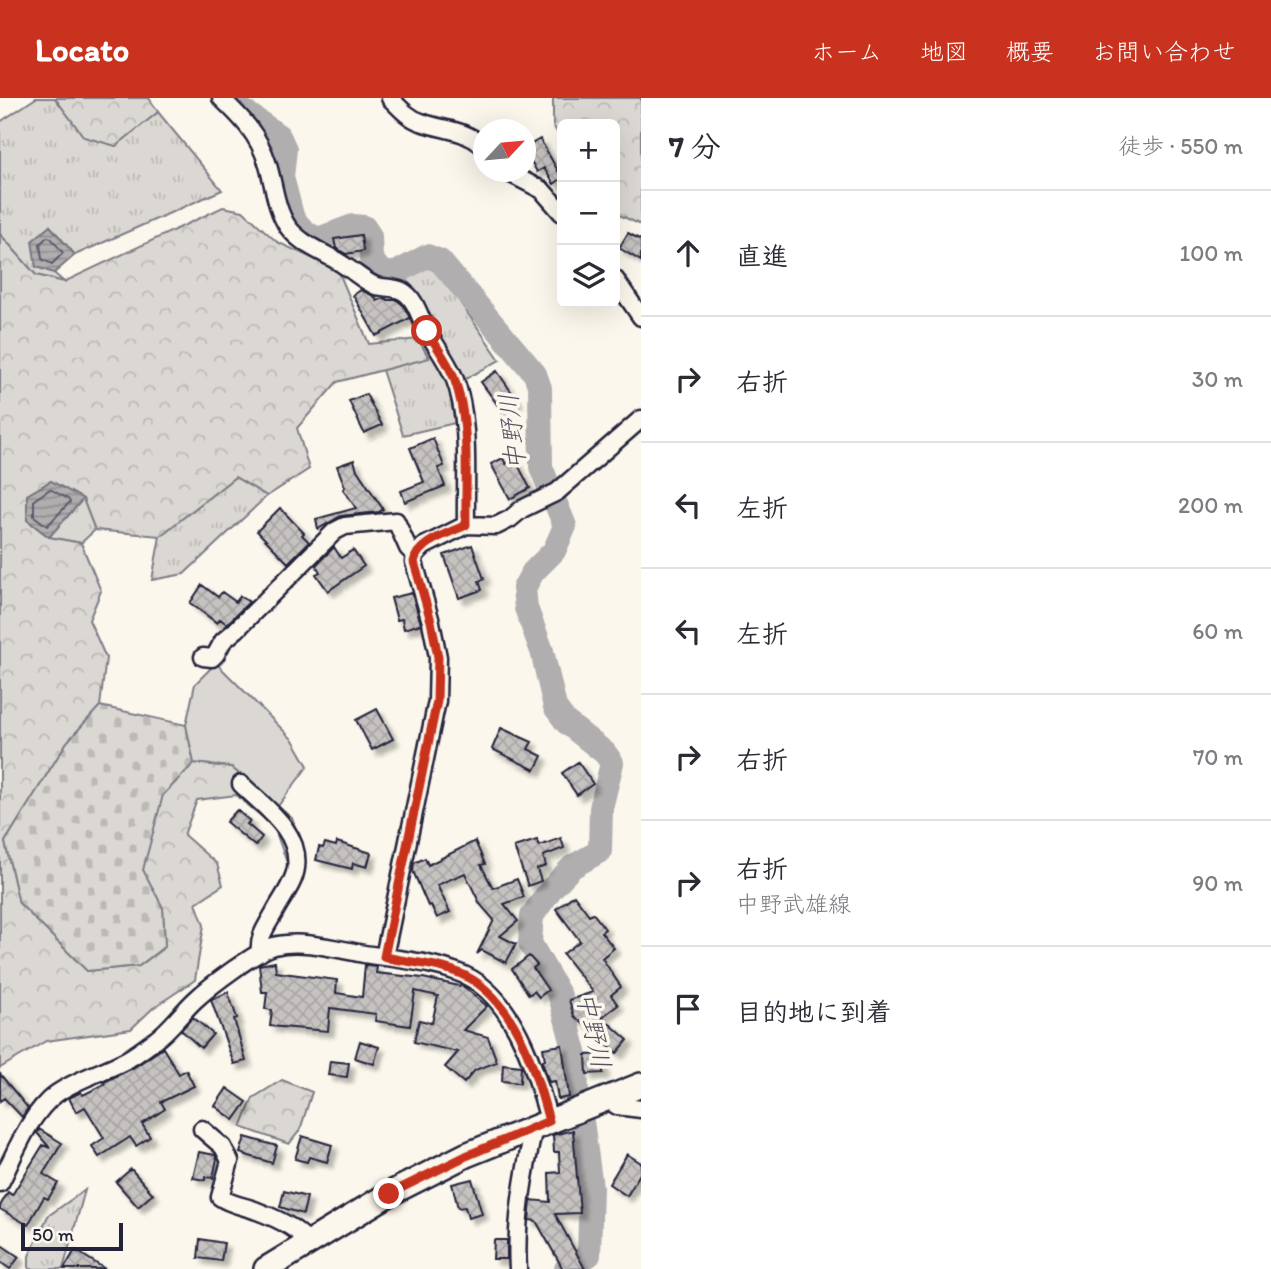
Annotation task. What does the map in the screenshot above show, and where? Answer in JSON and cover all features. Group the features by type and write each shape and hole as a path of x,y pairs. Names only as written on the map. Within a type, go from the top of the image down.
{"main road":[{"path":"266,1269 411,1183 466,1156 641,1085"}],"street":[{"path":"221,98 245,121 257,138 267,160 280,211 289,229 308,245 345,265 359,278 377,286 402,291 412,299 427,331 453,374 460,394 464,425 466,525"},
{"path":"390,98 405,113 419,121 460,131 473,139"},
{"path":"526,182 542,190 557,207"},
{"path":"620,286 641,317"},
{"path":"384,957 437,701 438,657 414,562 415,555 424,545 466,525 496,526 522,509 552,495 641,419"},
{"path":"203,657 212,658 223,641 335,531 345,526 396,521 408,548 415,555"},
{"path":"241,784 288,831 295,849 296,869 259,940 260,953"},
{"path":"0,1183 24,1136 54,1095 129,1059 160,1037 197,998 260,953 273,946 299,945 384,957 447,969 471,979 489,992 510,1018 538,1078 542,1124 521,1198 518,1265"},
{"path":"607,1099 617,1106 641,1109"},
{"path":"202,1129 223,1147 230,1161 220,1197 257,1211 303,1234 308,1243"}],"green space":[{"path":"36,98 55,98 84,137 116,146 158,112 222,190 75,255 50,226 36,266 54,273 64,282 36,275 0,234 0,122"},
{"path":"55,98 149,98 158,112 116,146 84,137"},
{"path":"553,98 641,98 641,225 620,215 620,119 557,119 557,132 553,125"},
{"path":"223,207 243,211 277,242 338,270 369,344 418,339 429,358 337,382 297,428 309,469 267,496 235,477 160,536 95,530 83,499 51,481 27,495 27,520 49,537 81,543 101,591 89,620 106,658 100,706 67,742 5,842 19,903 87,971 139,966 165,947 163,908 143,870 131,877 140,913 129,941 103,897 100,835 129,780 163,795 194,763 231,767 292,818 303,850 286,860 274,827 236,795 197,800 184,835 217,864 223,885 196,903 204,925 195,980 153,1008 131,1029 46,1041 0,1068 0,234 36,275 64,282"},
{"path":"433,263 500,360 449,388 455,423 403,435 382,370 429,357 418,339 436,325 403,273"},
{"path":"235,477 267,496 184,574 152,580 160,536"},
{"path":"83,499 95,530 81,543 49,537"},
{"path":"216,663 293,740 308,766 278,806 231,767 194,763 186,725 195,684"},
{"path":"100,706 186,725 194,763 163,795 143,870 163,908 165,946 139,966 87,971 19,903 5,842 67,742"},
{"path":"282,1080 312,1092 300,1130 289,1144 241,1127 253,1098"},
{"path":"85,1190 63,1269 29,1269 29,1256 48,1216"}],"water":[{"path":"50,226 75,255 54,273 36,267 32,241"},
{"path":"51,481 83,499 49,537 27,520 27,495"}],"building":[{"path":"540,139 557,169 557,182 554,184 544,168 536,170 536,141"},
{"path":"628,233 641,240 641,261 620,249"},
{"path":"361,235 363,251 346,254 336,248 334,239"},
{"path":"361,290 374,296 377,301 384,298 397,300 410,318 376,336 353,295"},
{"path":"497,371 517,400 502,411 481,382"},
{"path":"366,394 382,425 364,433 349,401"},
{"path":"433,438 444,466 438,468 445,486 405,502 401,491 424,482 410,448"},
{"path":"503,458 506,464 515,459 530,488 510,499 491,464"},
{"path":"354,460 357,470 383,509 379,512 341,516 318,529 316,519 356,508 343,489 345,487 337,466"},
{"path":"280,508 309,542 288,563 257,531"},
{"path":"472,545 484,579 479,581 482,590 459,598 444,555"},
{"path":"334,547 341,558 353,550 364,566 328,591 316,574 320,572 316,565"},
{"path":"202,585 218,597 222,592 236,602 240,596 249,602 227,624 220,619 217,623 190,603"},
{"path":"412,593 421,624 404,629 402,619 397,620 391,598"},
{"path":"377,709 393,739 372,750 356,720"},
{"path":"501,728 532,742 528,749 542,756 535,770 492,749"},
{"path":"578,762 593,784 577,795 562,773"},
{"path":"237,810 250,821 247,824 262,837 255,846 226,822"},
{"path":"561,838 564,848 543,856 546,866 537,869 541,881 528,886 514,847 537,840 539,846"},
{"path":"475,841 485,864 481,865 493,888 517,879 524,897 504,904 518,921 500,936 516,944 506,963 482,950 477,954 494,920 480,904 465,873 437,885 450,912 437,918 431,905 428,906 413,871 414,863 425,858 428,865"},
{"path":"337,842 371,853 367,867 353,863 352,869 316,860 319,847 323,848 325,843 336,846"},
{"path":"574,895 589,915 593,913 605,929 601,932 614,948 602,958 621,987 611,995 618,1005 602,1017 628,1040 617,1053 574,1016 569,1000 593,992 563,954 580,941 556,909"},
{"path":"529,956 537,965 533,968 548,990 539,997 534,991 529,995 512,969"},
{"path":"275,962 276,972 337,980 336,993 362,997 365,965 377,967 376,973 423,978 464,987 487,1006 463,1030 488,1037 497,1062 475,1070 464,1083 445,1067 458,1052 414,1042 419,1020 432,1023 438,996 415,991 410,1026 375,1021 376,1014 330,1008 328,1031 270,1026 272,1010 265,1009 267,992 262,992 259,965"},
{"path":"228,992 237,1018 234,1019 246,1061 234,1064 211,1000"},
{"path":"193,1017 213,1034 201,1048 181,1030"},
{"path":"360,1041 379,1047 374,1064 355,1058"},
{"path":"562,1045 569,1097 558,1099 555,1081 549,1082 542,1061 545,1060 543,1048"},
{"path":"163,1048 179,1074 186,1070 194,1086 161,1102 165,1109 142,1124 150,1137 136,1146 130,1137 99,1157 92,1146 104,1138 85,1107 76,1112 69,1098 81,1092 83,1095 105,1084 104,1082 133,1068"},
{"path":"602,1054 603,1073 587,1074 586,1055"},
{"path":"330,1061 349,1063 347,1077 328,1075"},
{"path":"503,1064 521,1066 520,1083 502,1081"},
{"path":"0,1074 28,1108 22,1117 4,1098 0,1101"},
{"path":"227,1088 247,1102 234,1120 215,1106"},
{"path":"39,1129 62,1143 43,1174 58,1183 48,1199 44,1197 28,1225 0,1209 0,1206 8,1192 12,1195 43,1145 50,1148 37,1133"},
{"path":"573,1130 580,1213 555,1214 585,1269 563,1269 536,1221 529,1220 531,1200 550,1202 549,1173 560,1172 559,1152 554,1152 553,1135"},
{"path":"302,1136 332,1145 327,1162 309,1157 307,1162 295,1159"},
{"path":"245,1137 277,1146 272,1163 240,1153"},
{"path":"199,1152 215,1155 217,1159 213,1178 193,1178"},
{"path":"627,1154 641,1163 641,1172 627,1196 609,1184"},
{"path":"131,1169 153,1194 138,1207 116,1182"},
{"path":"472,1179 482,1214 468,1218 465,1207 458,1208 452,1184"},
{"path":"284,1191 307,1197 303,1214 280,1207"},
{"path":"200,1239 224,1243 221,1261 198,1258"},
{"path":"494,1240 507,1240 507,1259 493,1259"},
{"path":"0,1244 19,1257 10,1269 0,1262"},
{"path":"75,1250 105,1269 64,1269"}],"waterway":[{"name":"中野川","path":"231,98 241,109 279,136 285,149 282,177 293,219 305,232 318,239 353,226 364,227 370,236 371,259 382,273 396,273 427,256 440,261 535,374 540,388 541,467 565,526 554,551 533,572 524,588 526,608 542,651 555,707 566,722 605,753 612,763 601,808 600,851 572,867 551,889 532,916 530,943 560,996 576,1056 577,1097"},
{"name":"中野川","path":"566,1269 589,1255 591,1187 582,1121"}],"route":[{"path":"389,1194 466,1156 549,1121 538,1078 510,1018 489,992 471,979 447,969 384,957 437,701 438,657 414,562 415,555 424,545 466,525 464,425 460,394 453,374 427,331"}]}
